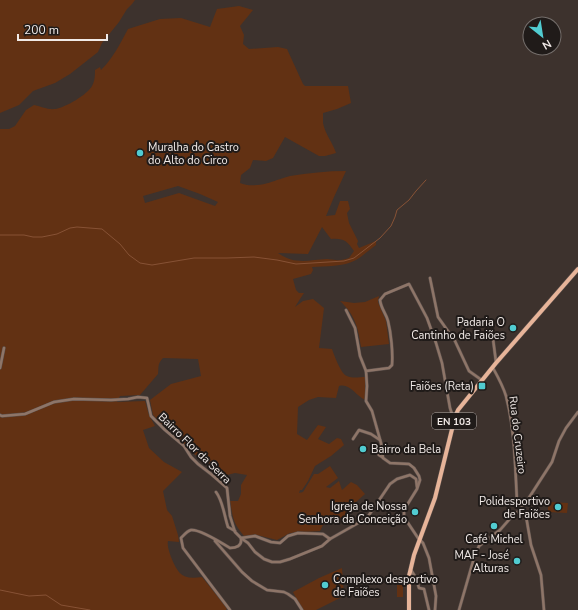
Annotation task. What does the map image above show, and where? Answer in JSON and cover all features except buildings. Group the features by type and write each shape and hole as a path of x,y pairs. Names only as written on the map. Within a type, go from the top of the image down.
{"main road":[{"name":"EN 103","path":"409,610 408,576 435,498 458,410 483,381 496,363 578,269"}],"street":[{"path":"430,278 438,317 454,341 469,371 483,381"},
{"path":"366,371 389,368 392,365 388,320 381,306 380,300 385,294 409,284 427,318 436,343 442,363 450,408 455,417"},
{"path":"346,310 355,328 360,356 366,371 366,401 372,410 381,440 383,458"},
{"path":"492,331 496,363"},
{"path":"0,368 4,348"},
{"name":"Rua do Cruzeiro","path":"493,368 506,395 514,449 518,501 526,516 531,545 540,568 544,610"},
{"name":"Bairro Flor da Serra","path":"0,415 25,414 54,402 74,399 112,400 138,397 147,398 151,416 184,446 191,457 198,464 227,488 230,516 235,532 248,543 255,552 264,559 272,562 280,562 290,559 322,546 330,538 368,518 390,484 397,479 410,475 416,479 417,488"},
{"path":"459,610 479,546 500,530 521,508 552,462 559,441 566,428 578,412"},
{"path":"353,439 358,430 371,434 381,440"},
{"path":"374,447 379,455 390,463 409,464 418,473 420,480 403,514 420,541 423,543 429,558 436,596 435,610"},
{"path":"216,492 228,526 235,532"},
{"path":"230,610 183,548 181,538 185,533 192,530 198,530 230,548 240,546 241,538 255,536 271,542 280,543 288,536 298,533 323,534 330,538"},
{"path":"214,539 252,581 267,590 284,592 288,594 295,599 302,610"},
{"path":"411,570 416,578 419,588 424,589 429,610"}],"shaded area":[{"path":"0,0 135,0 102,43 98,52 70,74 55,83 33,91 19,105 0,113"},
{"path":"239,6 253,10 240,26 244,35 243,44 249,49 278,47 287,49 305,86 348,86 351,103 323,113 324,127 336,153 319,156 285,137 273,158 266,161 253,160 250,168 241,175 240,183 259,185 290,176 318,172 346,171 326,216 335,215 340,201 348,201 350,209 347,213 349,223 358,241 357,244 359,248 376,241 376,245 356,260 340,265 312,267 313,270 311,274 293,279 296,290 299,293 304,293 295,307 303,301 313,299 324,308 319,348 332,349 339,367 345,375 352,377 365,377 365,400 346,386 339,386 336,398 318,397 309,400 298,407 297,434 307,440 318,425 326,427 318,439 329,444 337,438 341,439 344,445 331,456 315,466 308,481 299,493 303,492 314,474 318,474 330,466 338,478 326,487 330,488 339,481 342,490 351,482 357,485 365,494 347,510 346,516 323,525 320,531 290,533 277,540 257,535 244,536 234,520 230,501 238,501 241,494 241,485 247,475 235,473 215,475 213,466 194,454 180,440 175,426 161,424 153,415 150,400 171,384 201,376 198,359 163,358 159,364 158,374 140,395 120,396 117,402 145,401 149,415 155,426 143,430 149,448 164,462 182,472 163,491 167,510 172,516 179,542 168,541 171,557 176,568 185,576 190,578 202,577 227,608 226,610 0,610 0,129 9,129 15,126 26,110 34,105 55,109 81,97 93,84 95,70 100,67 101,70 109,61 128,29 160,19 181,18 210,27 217,9","holes":["178,186 200,194 218,202 215,206 179,193 145,203 143,196","322,227 331,239 339,239 345,241 349,245 354,251 349,258 339,260 327,259 302,261 290,259 278,253 308,254"]},
{"path":"379,296 378,302 386,321 389,344 361,347 359,333 355,322 349,311 340,301 354,303 365,302"},
{"name":"Polidesportivo de Faiões","path":"548,502 568,503 567,513 548,512"},
{"name":"Complexo desportivo de Faiões","path":"342,568 344,596 316,610 302,610 293,592"},
{"path":"397,585 403,585 403,597 397,597"}],"waterway":[{"path":"0,235 42,237 57,234 70,228 77,227 102,229 120,244 129,255 140,263 152,265 194,258 254,257 296,264 344,261 354,258 380,238 391,226 397,210 409,200 426,180"},
{"path":"0,590 29,596 46,595 61,605 90,610"}],"place":[{"name":"Muralha do Castro do Alto do Circo","path":"140,153"},
{"name":"Padaria O Cantinho de Faiões","path":"513,328"},
{"name":"Faiões (Reta)","path":"482,386"},
{"name":"Bairro da Bela","path":"363,449"},
{"name":"Polidesportivo de Faiões","path":"558,507"},
{"name":"Igreja de Nossa Senhora da Conceição","path":"415,512"},
{"name":"Café Michel","path":"494,526"},
{"name":"MAF - José Alturas","path":"517,561"},
{"name":"Complexo desportivo de Faiões","path":"325,585"}]}
